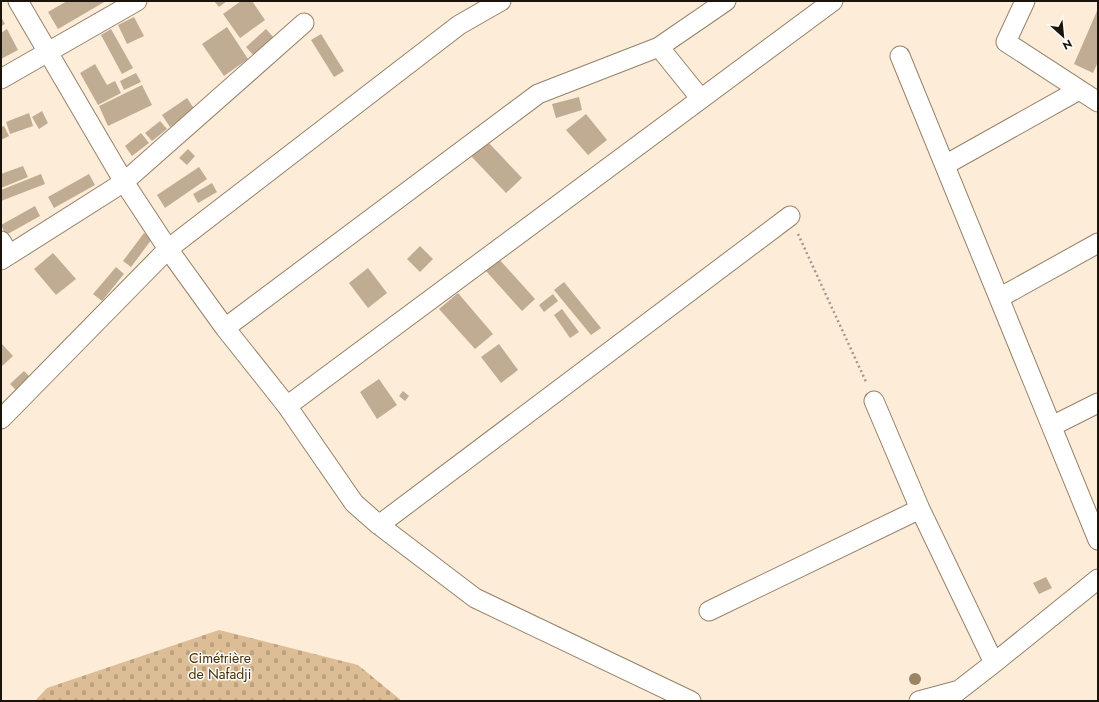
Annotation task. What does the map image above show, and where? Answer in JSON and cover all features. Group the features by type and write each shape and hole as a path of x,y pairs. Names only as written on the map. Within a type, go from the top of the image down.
{"street":[{"path":"18,1 124,182 168,249 225,328 287,406 354,503 379,525 475,598 691,701"},
{"path":"1,79 136,1"},
{"path":"1,419 168,249 459,25 501,1"},
{"path":"225,328 538,94 658,47 726,1"},
{"path":"287,406 833,1"},
{"path":"1025,1 1006,42 1098,102"},
{"path":"4,252 124,182 304,23"},
{"path":"658,47 701,99"},
{"path":"900,56 1098,540"},
{"path":"945,165 1079,90"},
{"path":"379,525 790,216"},
{"path":"999,298 1098,243"},
{"path":"874,401 920,509 994,663"},
{"path":"1052,426 1098,403"},
{"path":"709,610 920,509"},
{"path":"919,701 952,695 1098,579"}],"path":[{"path":"790,216 874,401"}],"green space":[{"name":"Cimétrière de Nafadji","path":"219,630 358,665 402,701 35,701 47,688"}],"building":[{"path":"67,1 106,1 58,29 48,12"},
{"path":"214,1 227,1 219,7"},
{"path":"241,1 252,1 265,20 240,38 223,14"},
{"path":"1097,11 1098,62 1093,73 1074,64"},
{"path":"1,17 5,24 1,26"},
{"path":"134,17 144,36 127,44 118,25"},
{"path":"227,27 248,59 224,76 202,44"},
{"path":"7,29 18,50 1,59 1,33"},
{"path":"111,29 133,68 122,74 101,35"},
{"path":"266,29 275,39 255,57 246,47"},
{"path":"321,34 344,71 334,77 311,40"},
{"path":"95,64 107,85 115,81 121,93 98,105 80,73"},
{"path":"136,73 141,82 124,90 120,81"},
{"path":"142,85 152,105 108,126 99,106"},
{"path":"579,97 582,110 556,118 552,104"},
{"path":"187,98 195,110 170,127 162,115"},
{"path":"42,111 48,123 39,129 32,117"},
{"path":"29,113 33,126 10,134 6,122"},
{"path":"586,114 607,140 588,155 566,130"},
{"path":"160,121 167,129 152,141 145,133"},
{"path":"4,126 9,136 1,140 1,127"},
{"path":"141,133 149,143 132,156 125,146"},
{"path":"487,141 522,178 506,193 471,156"},
{"path":"188,149 195,156 187,165 179,158"},
{"path":"23,166 28,177 1,188 1,174"},
{"path":"199,167 207,179 165,208 157,195"},
{"path":"41,174 45,184 1,201 1,190"},
{"path":"89,174 95,185 54,208 48,197"},
{"path":"212,183 217,192 198,203 193,194"},
{"path":"35,206 40,216 6,235 1,225"},
{"path":"144,233 152,239 131,267 123,261"},
{"path":"420,246 433,259 420,272 407,259"},
{"path":"53,253 76,279 56,295 34,269"},
{"path":"499,259 535,299 522,311 486,271"},
{"path":"116,267 124,274 102,301 93,294"},
{"path":"368,268 387,293 368,308 349,283"},
{"path":"564,282 601,328 591,335 554,290"},
{"path":"458,293 493,334 475,349 439,309"},
{"path":"553,294 558,301 544,312 539,305"},
{"path":"562,309 579,332 570,338 554,315"},
{"path":"1,343 13,356 1,367"},
{"path":"499,344 518,370 501,383 481,357"},
{"path":"24,371 32,379 18,392 10,384"},
{"path":"379,379 397,405 377,419 360,392"},
{"path":"403,391 409,396 405,401 399,396"},
{"path":"1046,577 1052,588 1039,594 1033,583"}]}
